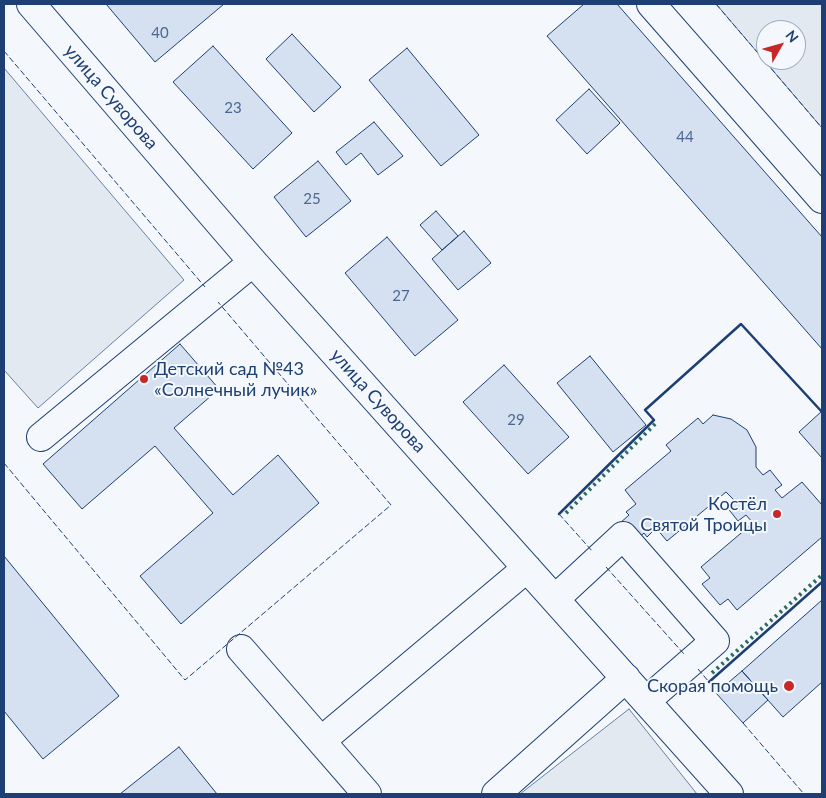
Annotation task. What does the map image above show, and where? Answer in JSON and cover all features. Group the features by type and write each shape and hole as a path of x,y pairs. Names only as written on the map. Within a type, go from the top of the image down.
{"street":[{"name":"улица Суворова","path":"31,4 253,262 729,794"},
{"path":"652,4 822,199"},
{"path":"41,437 253,262"},
{"path":"555,599 623,536 715,640 646,701"},
{"path":"321,741 528,568"},
{"path":"241,648 367,794"},
{"path":"496,794 626,678"}],"shaded area":[{"path":"716,4 822,4 822,128 772,70 806,70 806,20 756,20 756,51"},
{"path":"4,68 184,280 38,408 4,370"},
{"path":"629,709 697,794 520,794"}],"building":[{"path":"106,4 224,4 155,62"},
{"path":"584,4 617,4 822,237 822,349 547,36"},
{"path":"292,34 341,87 314,112 266,59"},
{"path":"213,46 292,133 253,169 173,82"},
{"path":"407,48 479,135 441,166 369,80"},
{"path":"589,89 620,123 587,154 556,120"},
{"path":"374,122 403,156 378,175 361,153 346,165 336,152"},
{"path":"318,161 351,201 306,237 274,197"},
{"path":"436,211 458,236 442,250 420,225"},
{"path":"464,231 491,263 458,290 432,259"},
{"path":"387,237 458,320 415,356 345,273"},
{"path":"180,344 219,389 174,428 233,495 278,455 319,503 181,624 140,576 213,513 155,446 82,509 43,464"},
{"path":"590,356 646,425 613,452 557,383"},
{"path":"504,365 569,437 528,474 463,402"},
{"path":"822,411 822,458 799,432"},
{"name":"Костёл Святой Троицы","path":"713,415 731,419 747,430 756,447 756,467 763,475 770,470 782,485 775,490 782,498 802,482 822,505 822,537 737,610 728,599 720,605 702,584 710,578 701,567 753,523 746,515 738,521 726,506 734,500 726,492 667,541 656,528 647,537 644,533 634,542 619,524 629,515 626,512 636,504 625,490 671,451 666,445 698,418 703,424"},
{"path":"4,556 119,696 43,759 4,711"},
{"path":"822,600 822,682 783,717 742,671"},
{"path":"742,671 768,700 743,723 716,693"},
{"path":"179,747 217,794 120,794"}],"hedge":[{"path":"566,513 657,422"},
{"path":"712,673 822,575"}],"fence":[{"path":"716,4 822,128"},
{"path":"4,51 205,287"},
{"path":"4,463 185,680 391,505 218,302"},
{"path":"559,514 593,552"},
{"path":"606,567 684,654"},
{"path":"698,669 709,682"},
{"path":"743,723 804,794"}],"wall":[{"path":"559,514 654,420 645,410 741,324 822,412"},
{"path":"709,682 822,582"}],"place":[{"name":"Детский сад №43 «Солнечный лучик»","path":"144,379"},
{"name":"Костёл Святой Троицы","path":"777,514"},
{"name":"Скорая помощь","path":"789,686"}]}
